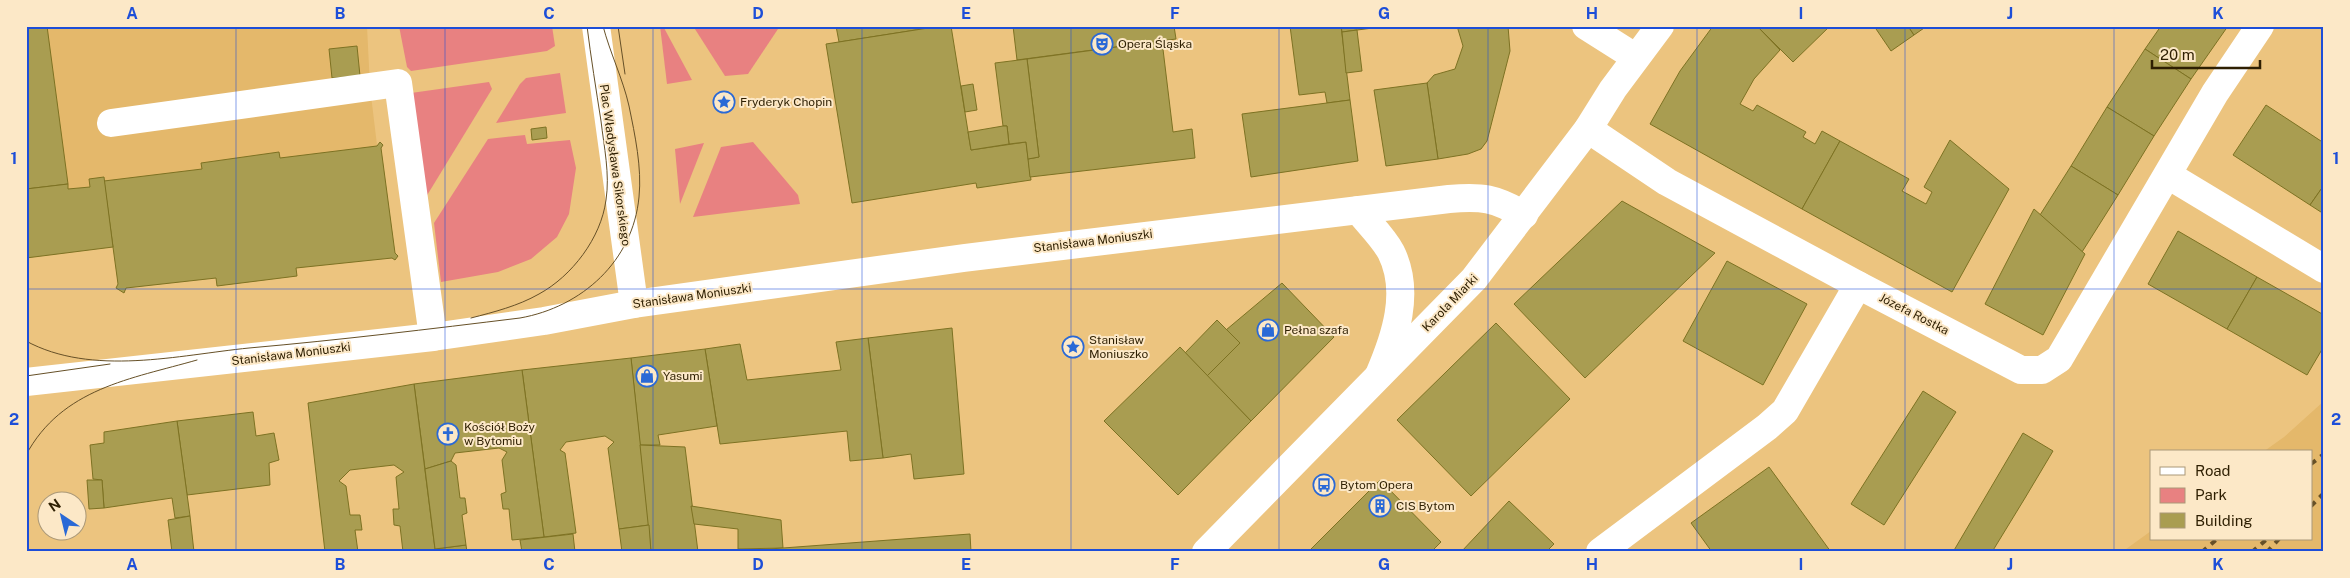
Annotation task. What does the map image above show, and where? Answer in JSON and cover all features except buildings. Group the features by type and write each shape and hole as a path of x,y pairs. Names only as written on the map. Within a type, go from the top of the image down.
{"street":[{"name":"Plac Władysława Sikorskiego","path":"596,26 634,304"},
{"path":"1586,26 1635,57"},
{"name":"Karola Miarki","path":"1206,552 1474,279 1588,129 1635,57 1660,26"},
{"name":"Józefa Rostka","path":"1588,129 1667,182 1858,285 2021,370 2042,370 2059,359 2215,93 2260,26"},
{"path":"111,123 398,83 434,337"},
{"path":"2168,175 2324,269"},
{"name":"Stanisława Moniuszki","path":"26,382 434,337 544,321 634,304 964,258 1358,210 1482,198 1504,203 1524,215"},
{"path":"1358,210 1390,250 1397,266 1400,299 1394,341 1378,377"},
{"path":"1600,552 1785,411 1858,285"}],"shaded area":[{"path":"26,26 367,26 370,87 377,145 380,142 383,145 381,148 395,253 398,256 395,260 391,258 296,268 297,276 217,286 216,278 126,288 124,293 116,288 118,284 113,247 26,258"},
{"path":"2324,401 2324,552 2122,552 2150,532 2150,540 2312,540 2312,450 2266,450 2284,437"}],"green space":[{"path":"399,26 552,26 555,46 547,51 411,71 407,67"},
{"path":"660,26 663,26 692,80 667,84"},
{"path":"693,26 780,26 748,74 725,76"},
{"path":"560,73 566,113 496,123 520,84 526,78"},
{"path":"489,82 492,89 426,197 411,93"},
{"path":"525,135 527,144 570,140 576,168 569,214 557,237 531,259 498,272 441,282 434,223 488,139"},
{"path":"753,142 798,195 800,204 693,217 721,147"},
{"path":"704,143 680,204 675,149"}],"tram line":[{"path":"471,318 523,302 551,286 563,277 583,255 598,228 606,200 607,170 587,26"},
{"path":"26,341 52,352 79,358 107,361 136,361 520,318 543,312 564,303 583,292 615,261 627,241 635,220 639,197 639,163 629,106 603,26"},
{"path":"618,26 625,74"},
{"path":"26,455 41,432 59,415 100,389 148,373 197,360"},
{"path":"26,376 110,364"}],"railway":[{"path":"2312,463 2324,454"},
{"path":"2312,505 2324,493"},
{"path":"2202,552 2216,540"},
{"path":"2252,552 2266,540"},
{"path":"2267,552 2278,540"}],"place":[{"name":"Opera Śląska","path":"1102,44"},
{"name":"Fryderyk Chopin","path":"724,102"},
{"name":"Pełna szafa","path":"1268,330"},
{"name":"Stanisław Moniuszko","path":"1073,347"},
{"name":"Yasumi","path":"647,376"},
{"name":"Kościół Boży w Bytomiu","path":"448,434"},
{"name":"Bytom Opera","path":"1324,485"},
{"name":"CIS Bytom","path":"1380,506"}]}
